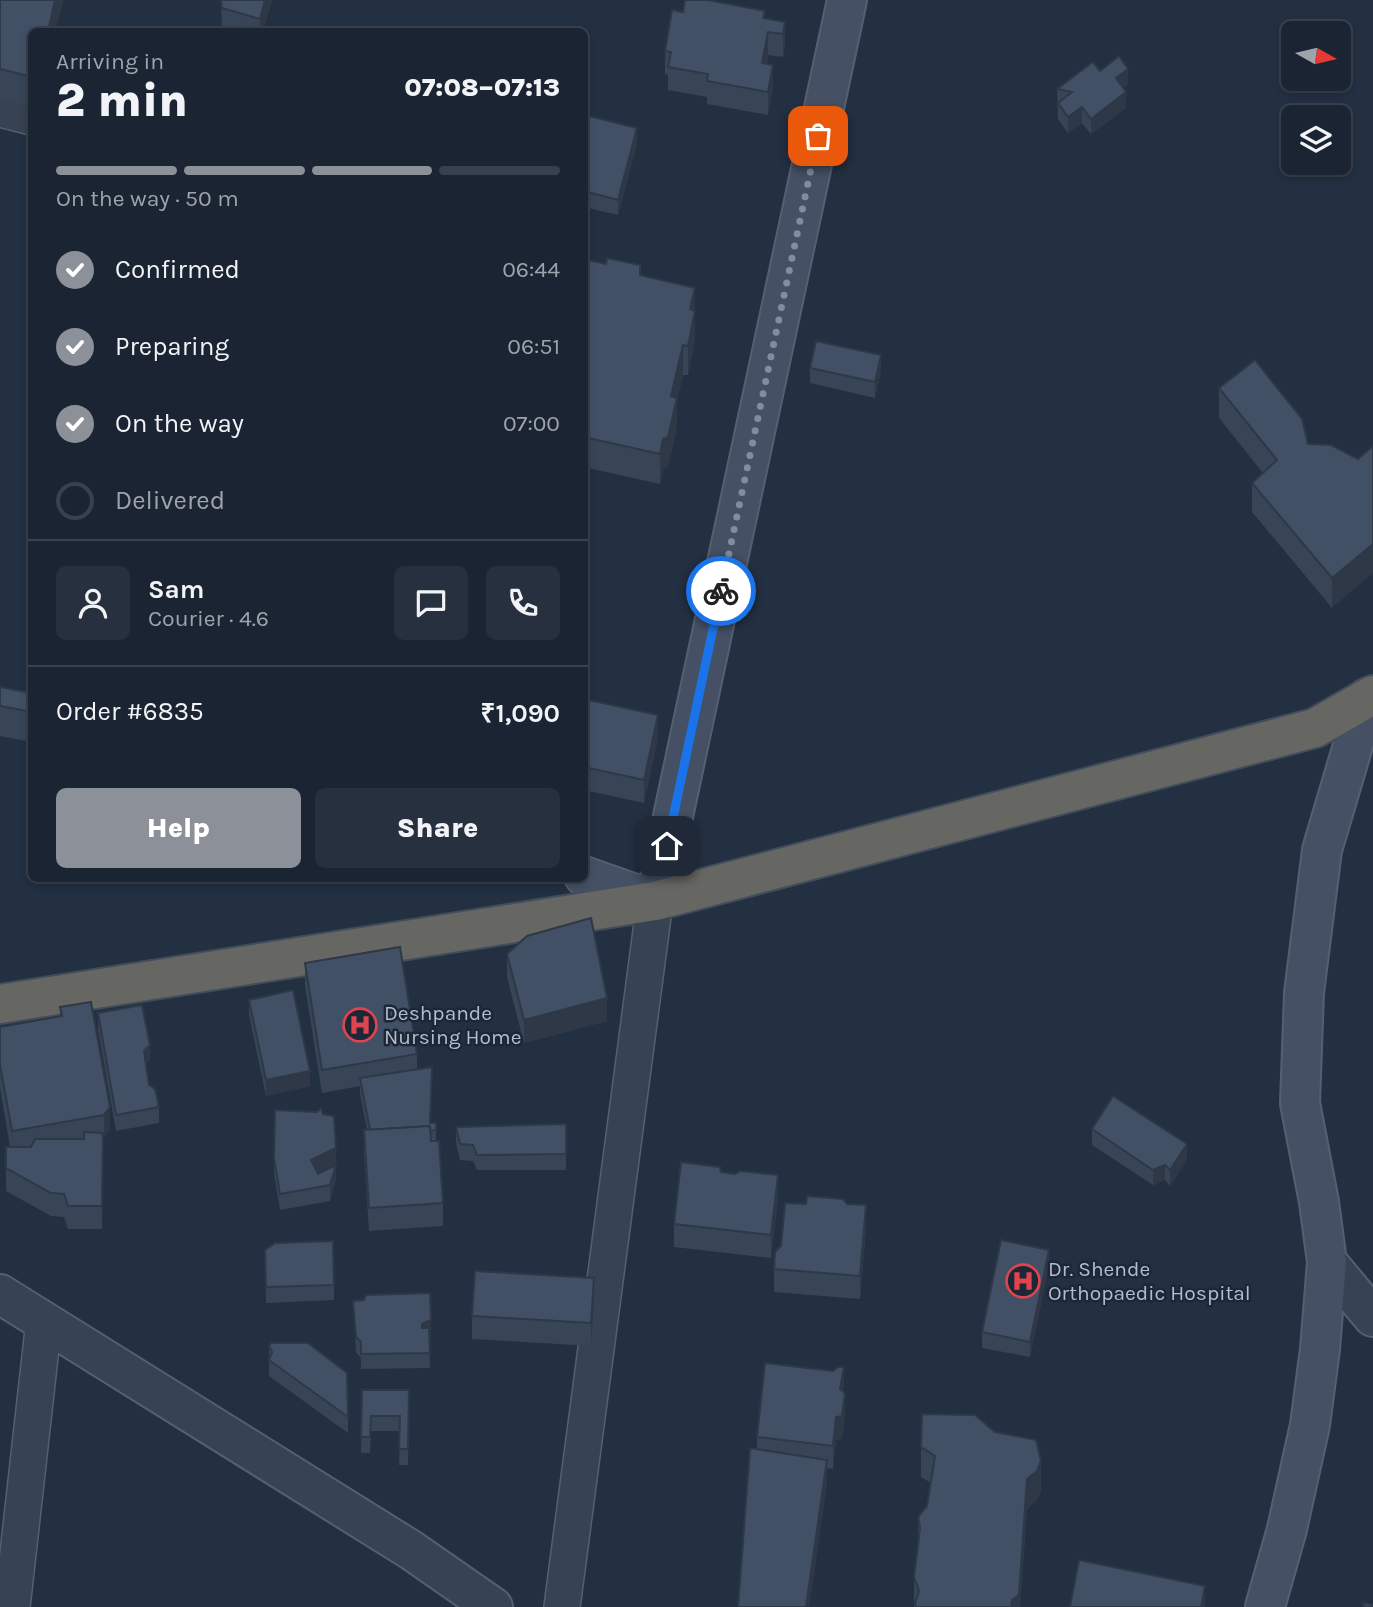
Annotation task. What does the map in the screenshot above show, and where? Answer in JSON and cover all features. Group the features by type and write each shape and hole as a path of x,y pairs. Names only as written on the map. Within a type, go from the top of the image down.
{"highway":[{"path":"0,1004 655,901 1315,728 1370,697"}],"main road":[{"path":"588,877 655,901 847,0"},
{"path":"1265,1607 1287,1529 1310,1425 1327,1262 1319,1202 1300,1103 1304,993 1322,850 1370,697"}],"street":[{"path":"0,108 28,116"},
{"path":"562,1607 655,901"},
{"path":"1327,1262 1373,1317"},
{"path":"0,1294 411,1550 493,1607"},
{"path":"12,1607 44,1321"}],"building":[{"path":"0,0 55,0 49,28 28,28 28,76 0,69"},
{"path":"221,0 265,0 260,19 222,8"},
{"path":"685,0 708,0 765,11 763,18 785,22 783,34 768,32 762,63 773,65 768,92 707,81 708,74 668,67 671,52 665,51 672,10 683,12"},
{"path":"1119,56 1128,69 1116,78 1126,92 1091,119 1082,107 1068,117 1058,103 1072,92 1057,89 1093,62 1100,71"},
{"path":"589,116 637,128 618,200 588,192"},
{"path":"607,258 640,265 640,275 695,288 690,309 695,311 688,346 683,345 671,396 677,398 668,437 663,439 660,454 588,438 588,260 606,264"},
{"path":"816,341 881,355 875,382 810,368"},
{"path":"1255,360 1302,419 1308,444 1331,445 1358,459 1373,446 1373,544 1332,578 1252,483 1277,460 1219,388"},
{"path":"0,687 28,692 28,711 0,706"},
{"path":"588,700 658,715 644,780 588,768"},
{"path":"591,918 607,998 524,1020 507,954 527,936"},
{"path":"400,947 417,1054 322,1070 305,963"},
{"path":"293,990 310,1071 266,1080 249,1000"},
{"path":"91,1002 110,1107 104,1115 12,1131 0,1065 0,1027 62,1016 60,1007"},
{"path":"142,1005 150,1045 144,1051 149,1085 155,1089 159,1107 116,1115 98,1013"},
{"path":"432,1067 430,1123 436,1123 436,1130 430,1131 430,1126 370,1130 360,1078"},
{"path":"1113,1096 1187,1144 1170,1170 1165,1165 1153,1170 1092,1129"},
{"path":"321,1108 323,1114 334,1116 336,1148 311,1160 318,1174 336,1165 330,1185 280,1194 274,1158 275,1110 317,1112"},
{"path":"566,1124 566,1154 477,1155 473,1145 460,1144 456,1127"},
{"path":"430,1126 431,1141 439,1141 443,1203 369,1208 364,1130"},
{"path":"84,1132 103,1133 102,1206 68,1206 64,1194 51,1193 6,1168 6,1147 31,1147 35,1139 84,1139"},
{"path":"681,1162 720,1167 721,1172 735,1174 740,1171 778,1175 771,1235 674,1224"},
{"path":"807,1196 843,1199 847,1204 866,1205 860,1276 774,1269 775,1252 781,1246 785,1203 806,1204"},
{"path":"1001,1240 1049,1250 1030,1342 982,1332"},
{"path":"333,1241 334,1285 266,1287 265,1250 275,1243"},
{"path":"475,1271 594,1278 591,1323 472,1316"},
{"path":"430,1293 431,1320 422,1324 422,1328 429,1328 430,1353 361,1354 361,1342 356,1337 353,1301 364,1300 366,1295"},
{"path":"271,1343 308,1343 347,1373 348,1417 269,1360"},
{"path":"765,1363 833,1371 844,1367 840,1389 845,1393 842,1416 836,1417 833,1446 757,1437"},
{"path":"362,1390 409,1390 408,1449 399,1449 400,1416 371,1416 370,1437 361,1437"},
{"path":"922,1414 975,1415 995,1432 1036,1440 1041,1461 1037,1471 1027,1479 1019,1595 1012,1600 1011,1607 916,1607 919,1591 914,1577 920,1528 918,1517 927,1506 935,1456 921,1447"},
{"path":"750,1448 827,1460 806,1607 738,1607"},
{"path":"1079,1560 1205,1586 1201,1607 1070,1607"}],"way so far":[{"path":"721,591 818,136"}],"place":[{"name":"Deshpande Nursing Home","path":"360,1025"},
{"name":"Dr. Shende Orthopaedic Hospital","path":"1023,1281"}],"route":[{"path":"667,846 721,591"}]}
